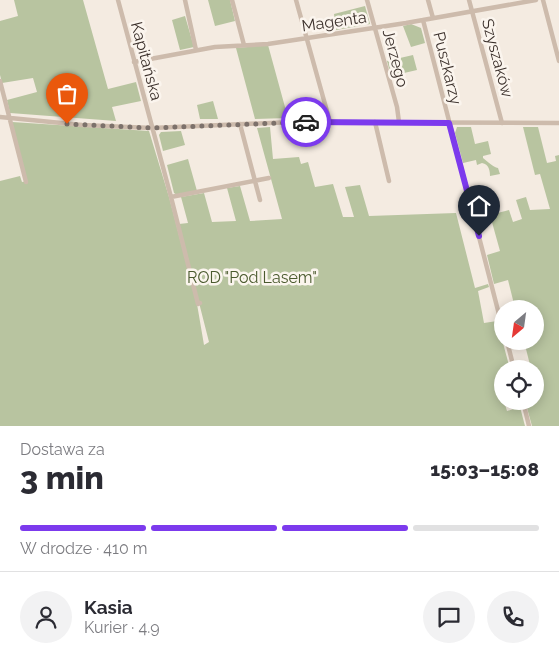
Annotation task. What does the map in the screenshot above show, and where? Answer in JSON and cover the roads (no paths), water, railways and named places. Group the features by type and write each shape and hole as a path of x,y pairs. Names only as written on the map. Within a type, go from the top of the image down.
{"street":[{"name":"Kapitańska","path":"118,0 183,240 198,304 200,303"},
{"path":"185,0 196,50"},
{"path":"232,0 244,45"},
{"path":"296,0 330,122"},
{"name":"Jerzego","path":"368,0 397,107 399,122"},
{"path":"428,0 433,18"},
{"name":"Szyszaków","path":"469,0 502,123"},
{"name":"Magenta","path":"134,62 215,47 268,44 536,0"},
{"path":"543,0 559,61"},
{"name":"Puszkarzy","path":"423,20 495,300"},
{"path":"0,81 26,182"},
{"path":"0,116 82,125 152,128 330,122 559,123"},
{"path":"375,122 389,181"},
{"path":"240,124 260,200"},
{"path":"171,197 269,178"},
{"path":"526,410 530,426"}],"park label":[{"name":"ROD \"Pod Lasem\"","path":"252,277"}]}
